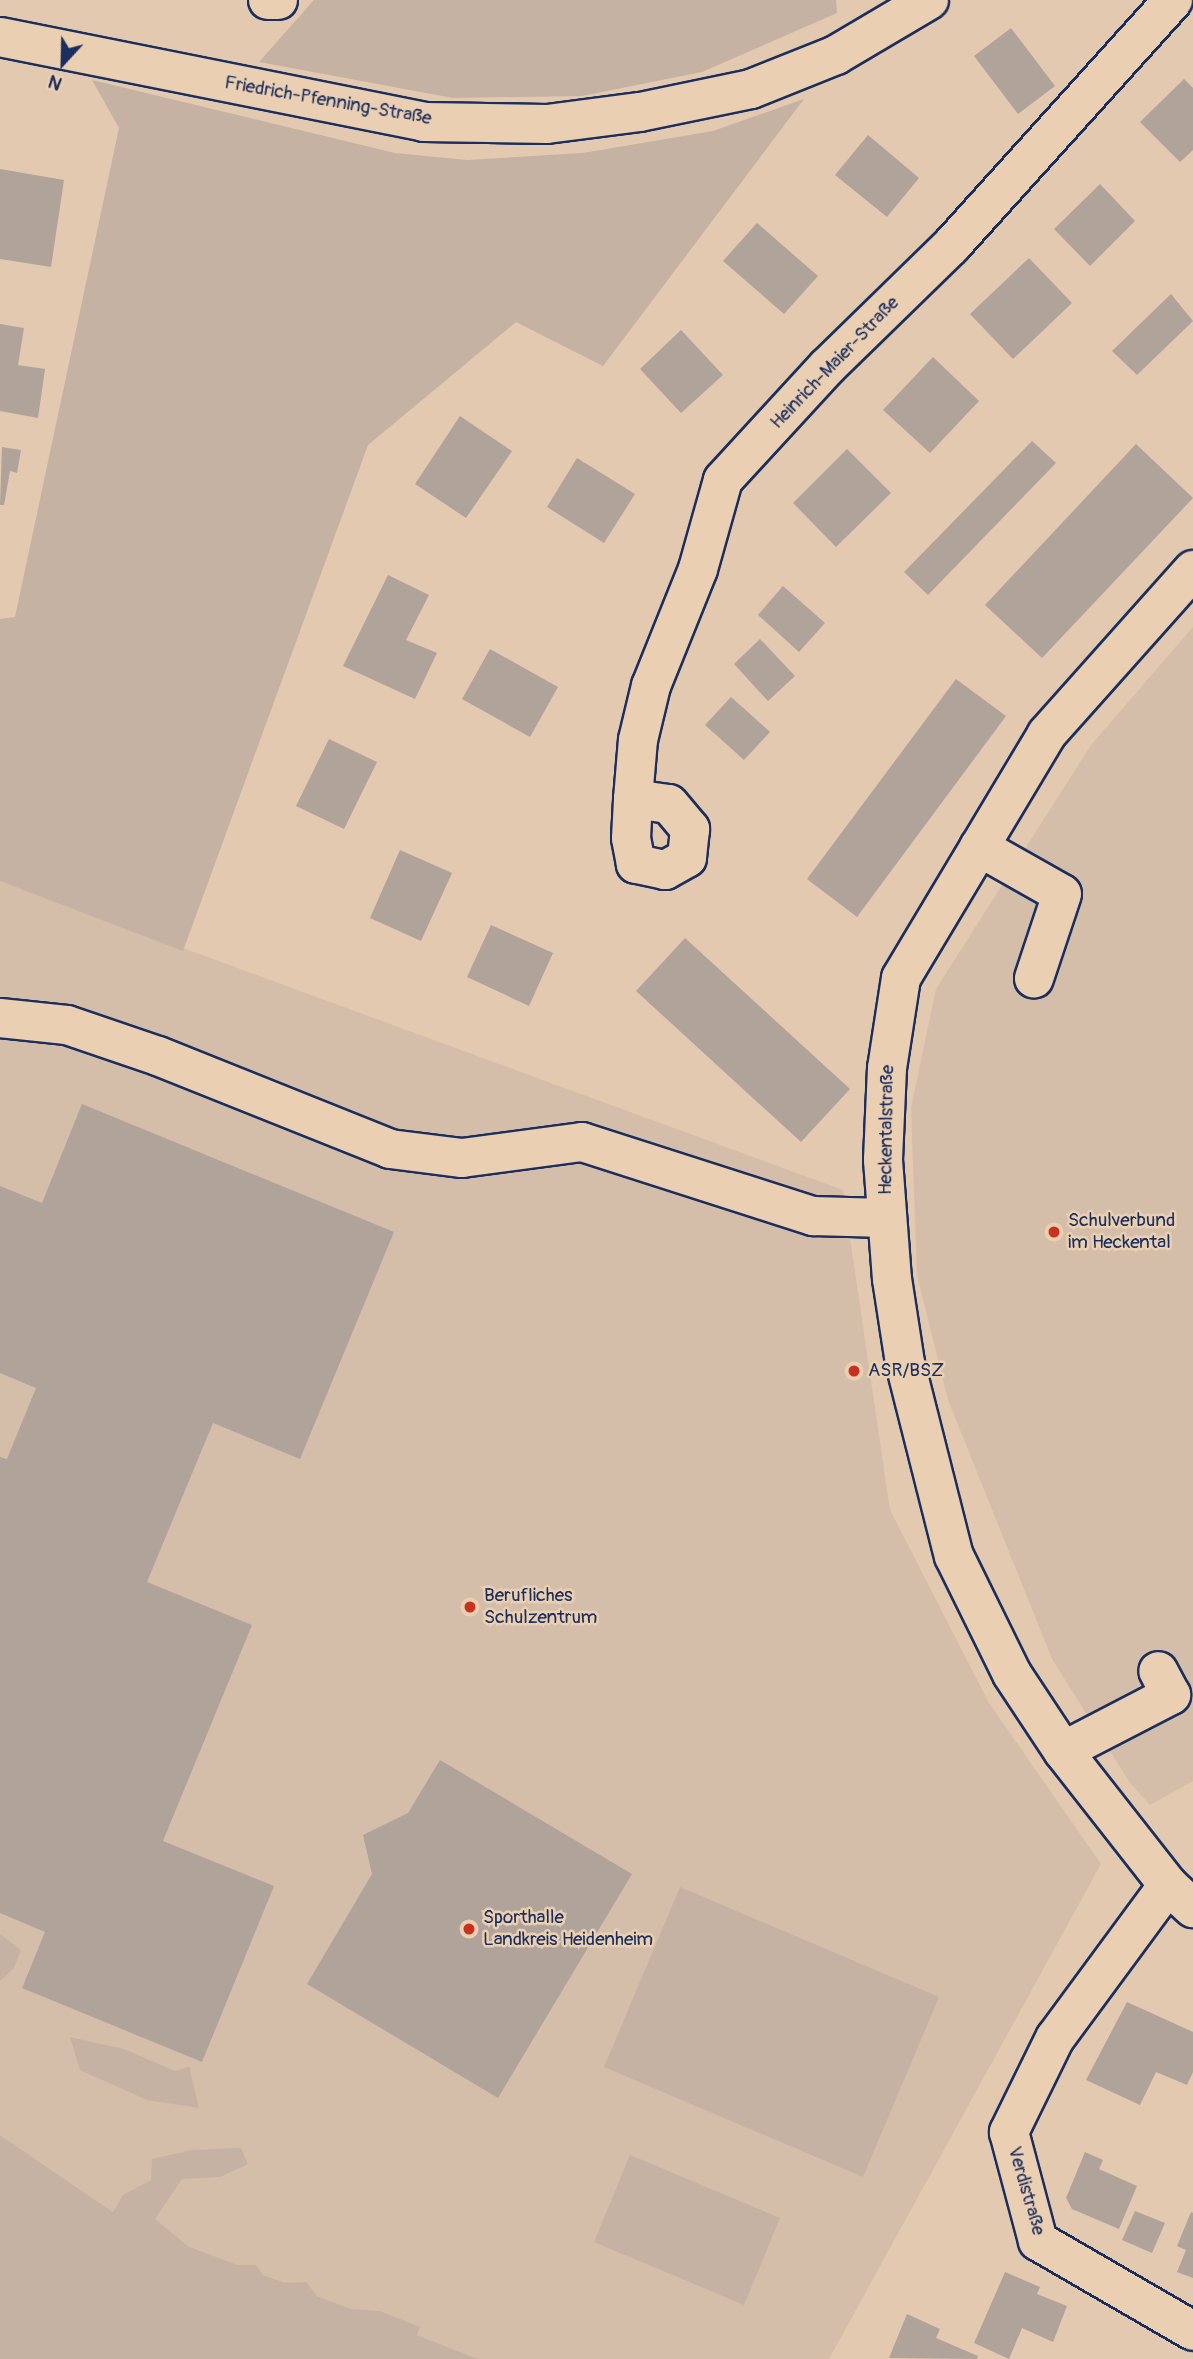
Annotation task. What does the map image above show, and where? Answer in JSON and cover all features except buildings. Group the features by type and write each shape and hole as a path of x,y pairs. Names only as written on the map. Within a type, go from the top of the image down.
{"street":[{"path":"268,0 278,0"},
{"name":"Friedrich-Pfenning-Straße","path":"0,37 424,122 547,124 640,113 751,89 836,55 929,0"},
{"name":"Heinrich-Maier-Straße","path":"633,799 638,740 651,685 698,569 723,480 828,366 951,246 1173,0"},
{"name":"Heckentalstraße","path":"1063,1751 1012,1674 954,1556 905,1363 886,1218 887,1068 901,978 1047,734 1193,570"},
{"path":"979,847 1062,894 1034,978"},
{"path":"0,1018 67,1026 106,1039 390,1149 462,1158 582,1142 813,1216 886,1218"},
{"path":"1063,1751 1171,1695 1158,1671"},
{"name":"Verdistraße","path":"1063,1751 1181,1896 1055,2038 1009,2132 1038,2241 1193,2331"}],"shaded area":[{"path":"314,0 836,0 837,13 702,72 582,96 453,98 259,62"},
{"path":"92,80 395,153 467,160 583,153 713,131 804,99 603,366 516,322 368,445 183,951 0,881 0,619 15,617 119,128"},
{"name":"Schulverbund im Heckental","path":"1193,627 1193,1781 1150,1805 1130,1783 1052,1659 948,1400 917,1275 911,1108 936,989 1091,745"},
{"name":"Berufliches Schulzentrum","path":"0,881 843,1190 890,1510 989,1703 1101,1864 829,2359 478,2359 128,2222 0,2135"},
{"path":"680,1887 939,1997 863,2177 604,2067"},
{"path":"0,1934 21,1950 14,1968 0,1981"},
{"path":"70,2037 124,2049 175,2071 189,2067 199,2108 147,2100 80,2070"},
{"path":"0,2135 113,2212 123,2195 151,2180 152,2159 192,2150 241,2148 248,2164 220,2177 182,2179 155,2219 188,2246 238,2265 256,2265 263,2275 285,2283 306,2282 317,2296 351,2309 380,2311 420,2327 417,2335 478,2359 0,2359"},
{"path":"630,2155 780,2218 744,2305 594,2242"}],"place":[{"name":"Schulverbund im Heckental","path":"1054,1232"},
{"name":"ASR/BSZ","path":"854,1371"},
{"name":"Berufliches Schulzentrum","path":"470,1607"},
{"name":"Sporthalle Landkreis Heidenheim","path":"469,1929"}]}
